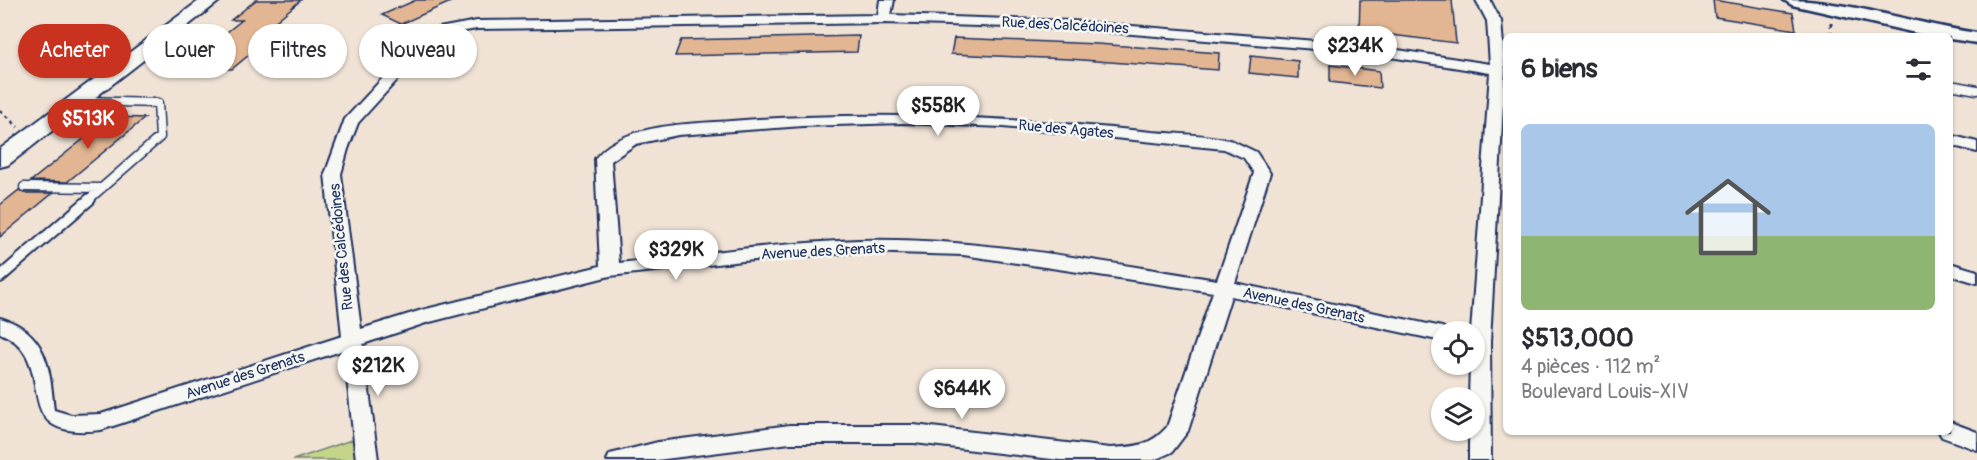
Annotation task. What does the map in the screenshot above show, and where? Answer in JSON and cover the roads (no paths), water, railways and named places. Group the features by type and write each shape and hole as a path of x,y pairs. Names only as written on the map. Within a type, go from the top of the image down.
{"main road":[{"path":"0,160 212,0"}],"street":[{"path":"885,19 886,0"},
{"path":"1479,321 1498,70 1494,21 1483,0"},
{"path":"1792,0 1851,4 1934,32 1945,33"},
{"name":"Rue des Calcédoines","path":"367,460 333,174 351,122 432,36 477,25 885,19 1158,30 1365,48 1498,70"},
{"path":"1953,34 1977,36"},
{"name":"Rue des Agates","path":"610,270 602,175 603,159 616,147 632,138 655,133 791,120 929,119 1049,127 1227,144 1239,148 1250,155 1262,173 1226,288"},
{"path":"1953,141 1977,147"},
{"name":"Avenue des Grenats","path":"0,325 19,333 32,345 43,414 54,422 74,425 101,422 422,317 610,270 743,255 860,246 963,249 1069,262 1226,288 1431,332"},
{"path":"1953,270 1977,277"},
{"path":"618,460 658,451 790,434 914,434 1110,457 1143,455 1164,446 1177,431 1226,288"},
{"path":"1478,375 1480,460"},
{"path":"1953,432 1977,441"}],"lane":[{"path":"1953,86 1977,90"},
{"path":"0,278 160,137 158,103 77,101"},
{"path":"24,187 102,188"}]}
